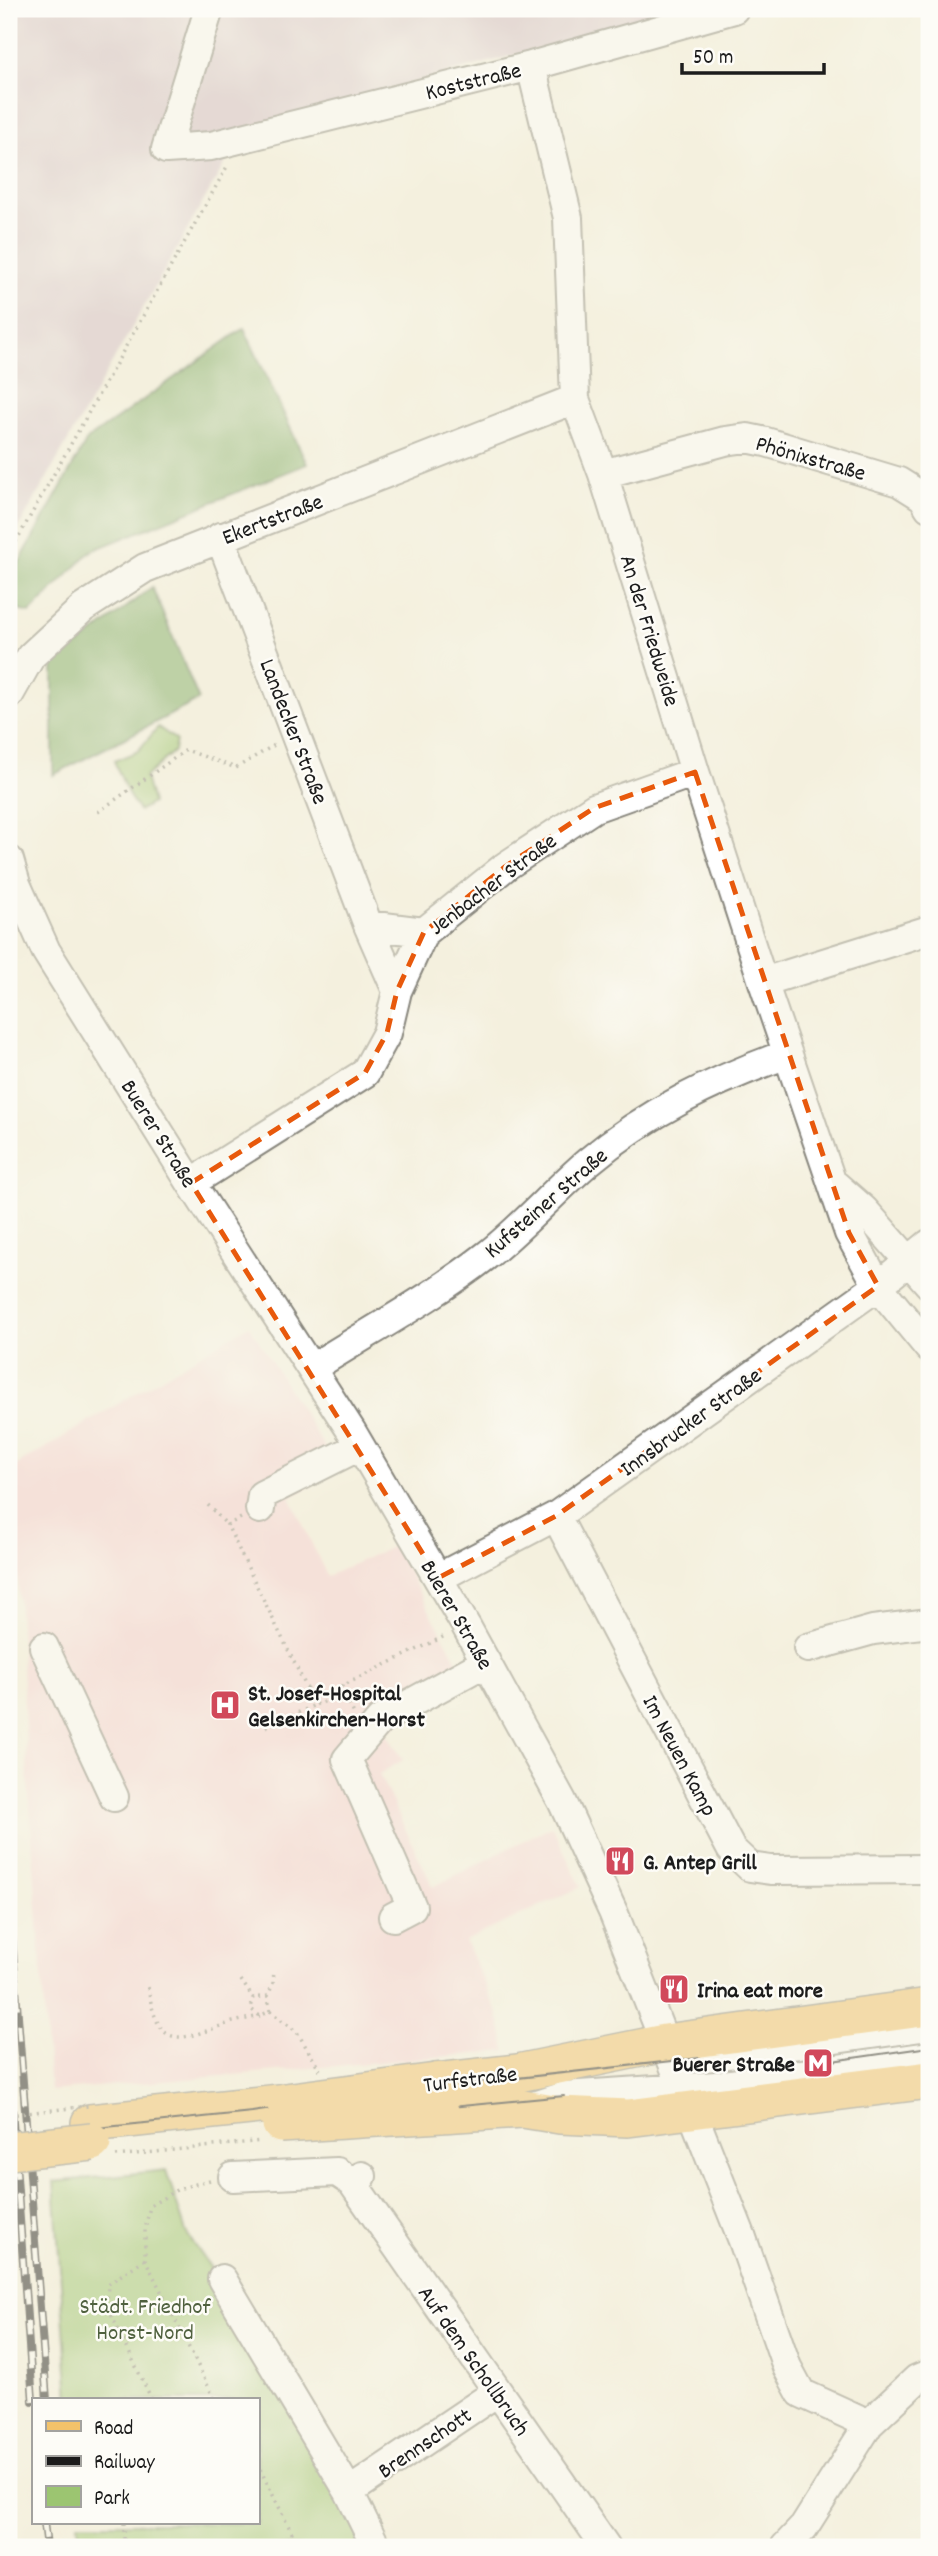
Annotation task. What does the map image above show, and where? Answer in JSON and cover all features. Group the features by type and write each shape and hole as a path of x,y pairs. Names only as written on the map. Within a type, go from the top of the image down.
{"main road":[{"name":"Turfstraße","path":"9,2130 94,2132 277,2122 439,2098 518,2073 665,2043 929,2007"},
{"name":"Turfstraße","path":"439,2098 575,2116 628,2118 686,2099 929,2080"},
{"name":"Turfstraße","path":"9,2151 94,2132"}],"street":[{"name":"Koststraße","path":"209,9 166,149 211,146 531,66 734,9"},
{"name":"An der Friedweide","path":"531,66 568,218 575,399 603,474 763,982 849,1233 878,1286 929,1348"},
{"name":"Ekertstraße","path":"9,695 32,656 83,608 145,568 575,399"},
{"name":"Phönixstraße","path":"603,474 725,441 747,438 899,482 923,497 929,507"},
{"name":"Landecker Straße","path":"220,537 369,925 397,991"},
{"name":"Jenbacher Straße","path":"191,1183 365,1073 387,1033 397,991 424,932 506,866 594,808 695,772"},
{"name":"Buerer Straße","path":"9,860 16,884 46,951 360,1446 466,1626 562,1801 614,1914 742,2238 787,2367 801,2393 869,2424"},
{"path":"369,925 424,932"},
{"path":"763,982 929,930"},
{"name":"Kufsteiner Straße","path":"312,1368 442,1287 486,1256 586,1163 646,1118 725,1078 787,1054"},
{"name":"An der Friedweide","path":"832,1182 920,1252 929,1284"},
{"name":"Innsbrucker Straße","path":"438,1578 556,1516 878,1286 920,1252"},
{"path":"260,1509 262,1495 360,1446"},
{"name":"Im Neuen Kamp","path":"556,1516 731,1849 740,1858 750,1867 771,1870 929,1869"},
{"path":"808,1648 873,1630 929,1623"},
{"path":"44,1647 114,1797"},
{"path":"393,1917 412,1908 347,1759 380,1720 486,1662"},
{"path":"665,2043 700,2058 929,2026"},
{"path":"523,2109 564,2096 686,2099 749,2082 929,2056"},
{"name":"Auf dem Schollbruch","path":"233,2177 337,2172 357,2179 497,2392 606,2547"},
{"path":"222,2279 349,2492 376,2547"},
{"path":"785,2547 804,2527 869,2424 916,2379 929,2374"},
{"name":"Brennschott","path":"349,2492 497,2392"}],"path":[{"path":"9,554 218,180 248,135"},
{"path":"98,812 186,750 236,768 295,733"},
{"path":"208,1505 228,1525 315,1704"},
{"path":"228,1525 260,1509"},
{"path":"380,1720 357,1721 342,1686 466,1626"},
{"path":"266,1727 315,1704 345,1694"},
{"path":"148,1987 152,2012 159,2025 170,2036 186,2038 206,2034 233,2022 270,2011 268,1996 274,1971"},
{"path":"241,1980 253,1998 251,2009 260,2016"},
{"path":"253,1998 268,1996"},
{"path":"9,2115 94,2132 277,2122"},
{"path":"214,2398 145,2259 145,2230 150,2206 178,2189 233,2177"},
{"path":"145,2259 108,2284 107,2306 151,2398"},
{"path":"259,2467 299,2547"},
{"path":"124,2524 124,2547"}],"highlighted area":[{"path":"695,772 849,1233 878,1286 556,1516 438,1578 191,1183 365,1073 387,1033 397,991 424,932 506,866 594,808"}],"shaded area":[{"path":"9,9 686,9 245,128 9,545"},
{"name":"St. Josef-Hospital Gelsenkirchen-Horst","path":"249,1325 339,1471 290,1497 327,1576 394,1546 467,1679 386,1732 403,1760 379,1774 433,1887 552,1826 581,1887 465,1941 498,2014 506,2051 50,2091 28,1782 12,1468"}],"green space":[{"path":"244,328 307,464 91,551 30,613 9,608 9,581 87,440"},
{"path":"152,587 199,700 53,775 53,665"},
{"path":"158,727 176,740 174,751 145,777 152,803 139,811 129,796 114,761 138,751"},
{"name":"Städt. Friedhof Horst-Nord","path":"166,2170 186,2232 221,2283 374,2547 80,2547 78,2524 259,2524 259,2398 69,2398 54,2182"}],"tram line":[{"path":"818,2063 929,2047"},
{"path":"9,2137 252,2112 380,2093 700,2058"},
{"path":"275,2119 399,2112 564,2096"}],"railway":[{"path":"9,1897 47,2398"},
{"path":"9,2066 33,2398"},
{"path":"44,2524 47,2547"}],"place":[{"name":"St. Josef-Hospital Gelsenkirchen-Horst","path":"225,1705"},
{"name":"G. Antep Grill","path":"620,1861"},
{"name":"Irina eat more","path":"674,1989"},
{"name":"Buerer Straße","path":"818,2063"}]}
